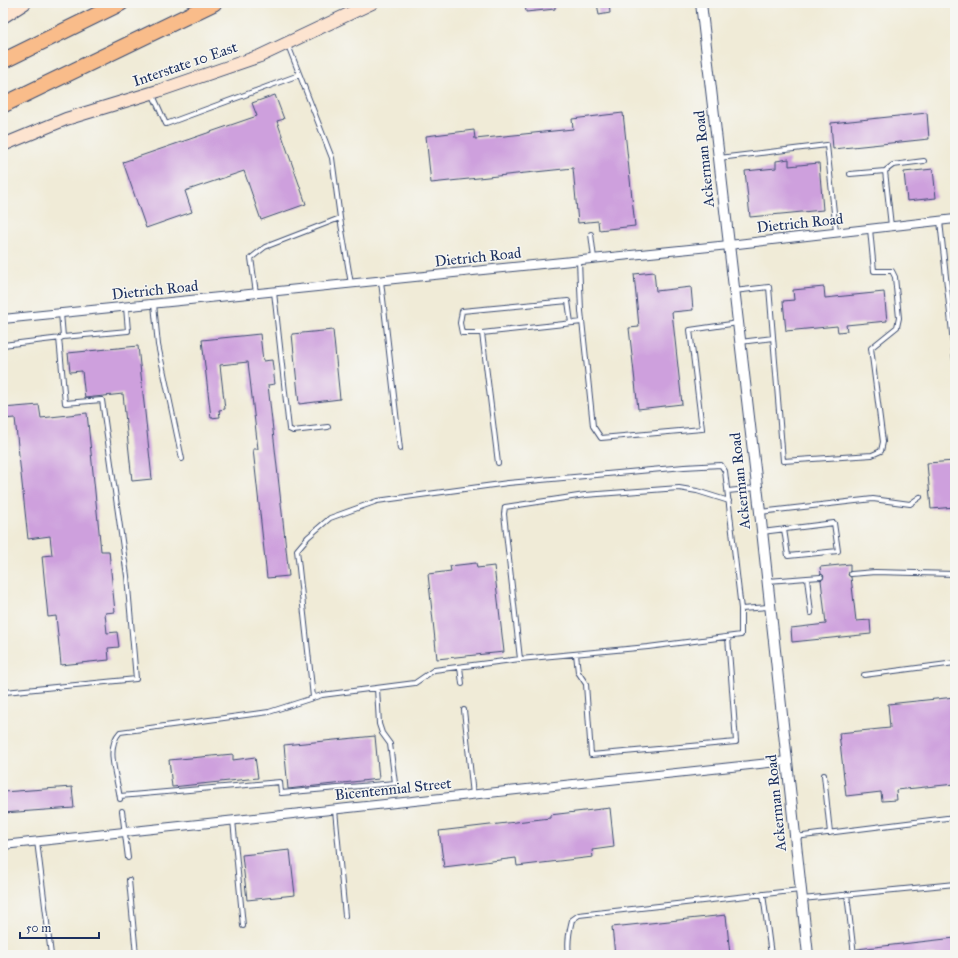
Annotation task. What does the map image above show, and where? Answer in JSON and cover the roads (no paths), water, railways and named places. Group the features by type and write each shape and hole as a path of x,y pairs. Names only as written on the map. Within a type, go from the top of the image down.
{"highway":[{"path":"3,60 121,3"},
{"path":"3,105 214,3"},
{"path":"3,113 140,38"}],"main road":[{"path":"3,17 25,3"},
{"name":"Interstate 10 East","path":"3,145 66,119 152,93 260,56 372,3"}],"street":[{"name":"Ackerman Road","path":"701,3 756,488 760,512 808,955"},
{"name":"Dietrich Road","path":"3,319 729,245 955,219"},
{"name":"Bicentennial Street","path":"3,845 787,761"}],"lane":[{"path":"287,43 332,158 351,284"},
{"path":"152,93 166,124 299,75"},
{"path":"719,158 827,145 836,233"},
{"path":"850,174 885,171 894,166 924,161"},
{"path":"885,171 891,227"},
{"path":"256,293 251,258 265,247 340,218"},
{"path":"940,221 955,361"},
{"path":"734,292 768,287 774,338 783,461 872,455 880,451 883,442 871,348 897,328 899,318 895,277 892,271 874,271 870,229"},
{"path":"591,234 594,259"},
{"path":"579,260 582,322 593,426 601,438 702,429 690,330 738,324"},
{"path":"381,281 400,449"},
{"path":"274,292 289,429 293,431 328,427"},
{"path":"571,323 568,301 462,311 460,323 462,334 582,322"},
{"path":"154,304 158,345 182,459"},
{"path":"3,345 128,331 126,307"},
{"path":"3,691 136,679 127,576 102,400 65,403 61,313"},
{"path":"482,333 498,462"},
{"path":"740,342 774,338"},
{"path":"314,698 297,550 308,537 330,518 377,501 508,483 710,465 721,465 725,471 741,609 741,635 434,670 415,683 322,695 314,698 269,712 128,729 120,732 115,737 111,749 120,797 280,782 281,793 395,783 390,744 382,733 380,724 377,688"},
{"path":"520,659 504,514 505,507 586,495 678,488 697,490 729,501"},
{"path":"728,491 756,488"},
{"path":"760,512 873,499 910,504 920,497"},
{"path":"761,532 784,529 834,523 838,551 788,556 784,529"},
{"path":"851,574 875,572 955,574"},
{"path":"767,582 821,577"},
{"path":"807,578 811,613"},
{"path":"741,609 770,607"},
{"path":"576,654 578,672 586,684 591,755 736,742 728,637"},
{"path":"864,675 955,663"},
{"path":"460,667 462,684"},
{"path":"464,710 473,795"},
{"path":"824,775 830,832"},
{"path":"335,809 345,916"},
{"path":"122,811 128,858"},
{"path":"795,837 955,817"},
{"path":"233,820 243,926"},
{"path":"38,841 51,955"},
{"path":"129,880 136,955"},
{"path":"569,955 567,942 570,926 572,920 579,915 763,894 847,894 955,884"},
{"path":"763,894 771,955"},
{"path":"847,894 854,955"}]}
